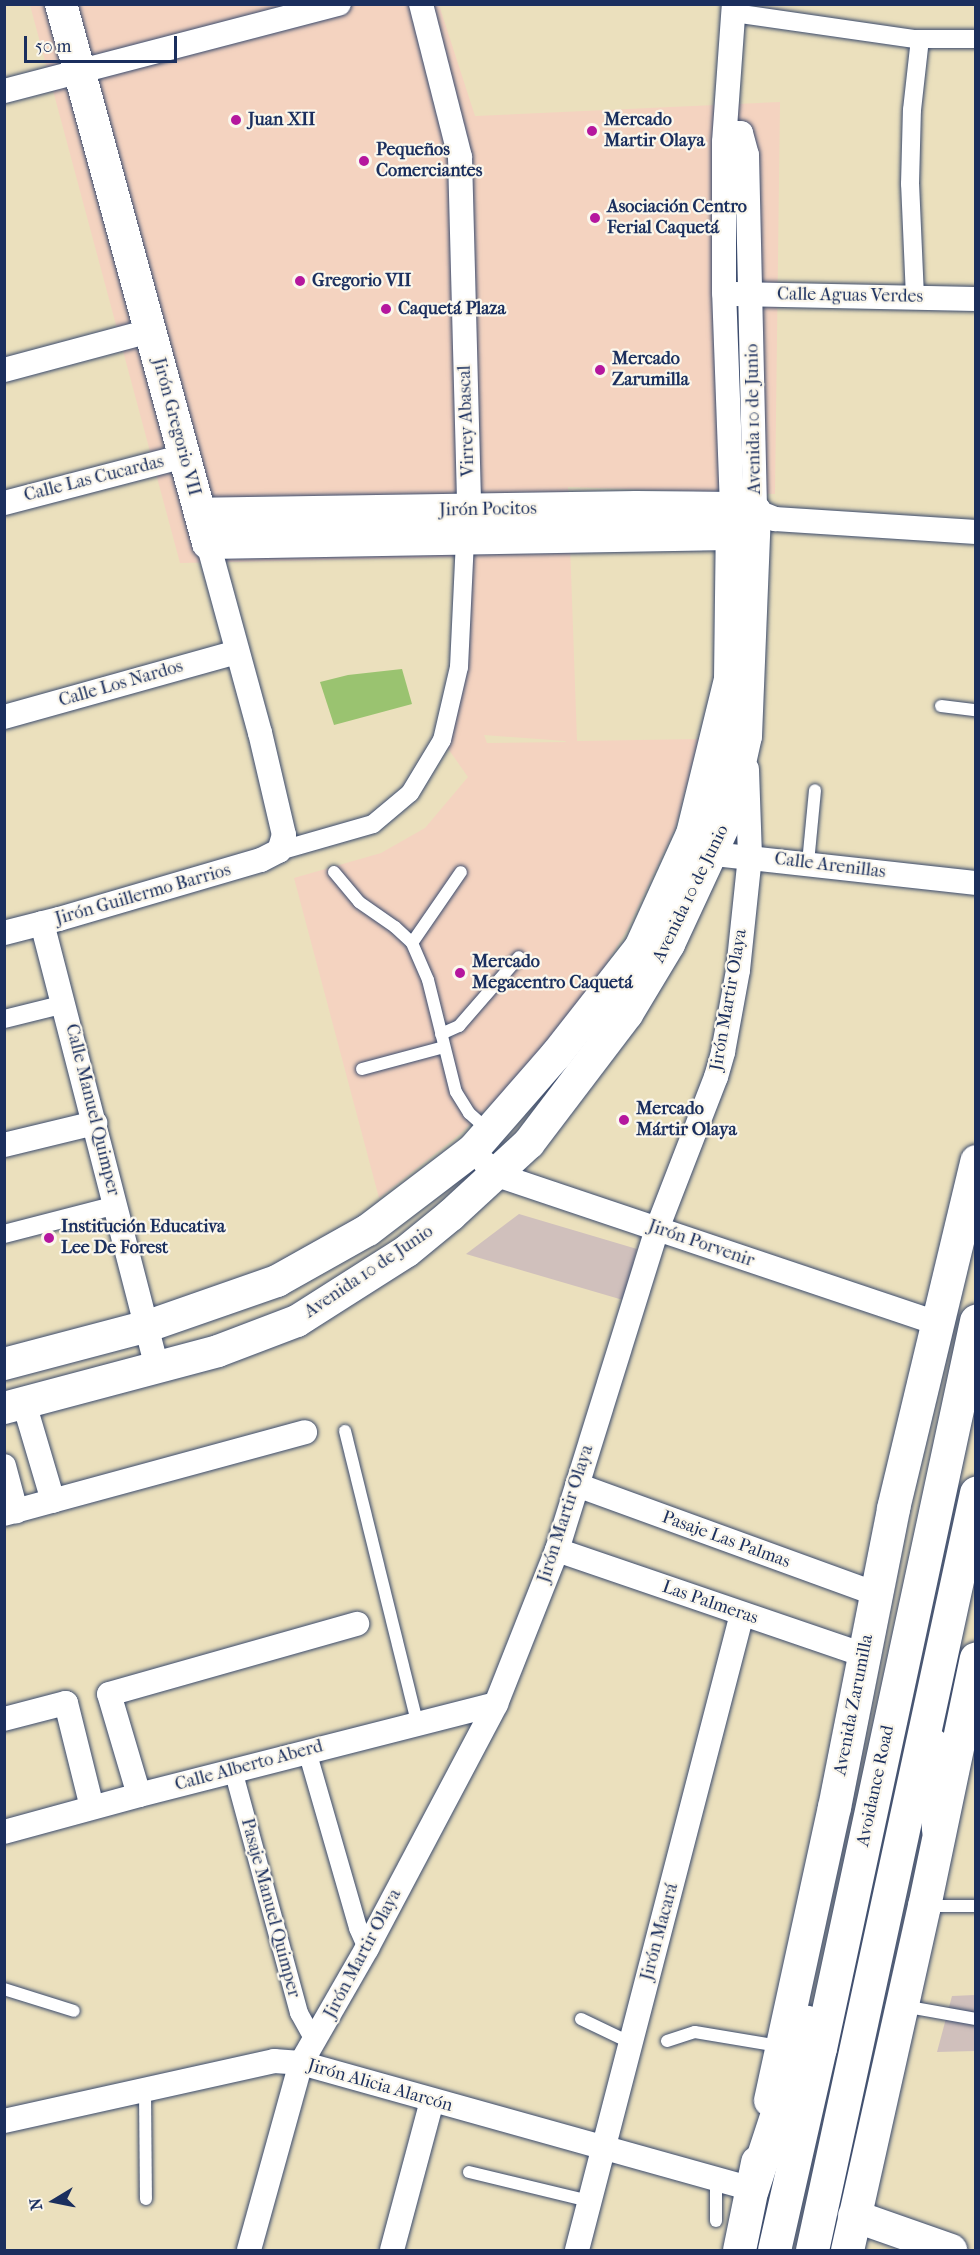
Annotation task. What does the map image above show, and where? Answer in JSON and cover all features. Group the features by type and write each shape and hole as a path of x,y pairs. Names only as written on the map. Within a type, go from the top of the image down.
{"main road":[{"name":"Avenida Zarumilla","path":"739,2250 732,2213 781,2046 834,1807 896,1498 975,1161"},
{"name":"Avoidance Road","path":"774,2250 847,1923 975,1321"},
{"name":"Avoidance Road","path":"812,2250 975,1493"},
{"path":"847,2250 974,1670"},
{"path":"930,1707 939,1830"},
{"path":"732,2213 814,1999 847,1923"}],"street":[{"name":"Jirón Gregorio VII","path":"61,4 260,733 284,835 279,851"},
{"path":"4,91 339,4"},
{"name":"Virrey Abascal","path":"279,851 373,824 410,793 442,740 459,667 467,525 460,157 421,4"},
{"path":"734,9 920,39 975,39"},
{"name":"Avenida 10 de Junio","path":"14,1406 218,1351 297,1320 408,1251 497,1174 529,1143 627,1014 669,944 699,852 692,834 730,679 750,520 724,293 725,132 734,9"},
{"path":"915,297 910,184 912,110 920,39"},
{"name":"Avenida 10 de Junio","path":"4,1364 148,1326 277,1281 368,1230 481,1141 556,1054 640,948 699,852 728,817 746,736 752,294 747,155 741,133 725,132"},
{"name":"Calle Aguas Verdes","path":"724,293 975,299"},
{"path":"4,370 150,331"},
{"name":"Calle Las Cucardas","path":"4,502 184,456"},
{"name":"Jirón Pocitos","path":"204,528 750,520 975,532"},
{"name":"Calle Los Nardos","path":"4,717 237,652"},
{"name":"Jirón Martir Olaya","path":"249,2250 301,2063 367,1948 495,1704 557,1550 657,1229 723,1052 739,962 750,856 746,736"},
{"name":"Jirón Guillermo Barrios","path":"4,933 261,860 279,851"},
{"name":"Calle Arenillas","path":"699,852 975,883"},
{"name":"Calle Manuel Quimper","path":"42,924 65,1004 157,1367"},
{"path":"4,1019 65,1004"},
{"path":"4,1145 95,1123"},
{"name":"Jirón Porvenir","path":"481,1141 497,1174 938,1323"},
{"path":"4,1234 116,1205"},
{"path":"277,1281 297,1320"},
{"path":"14,1406 53,1501"},
{"path":"4,1466 10,1512 305,1432"},
{"name":"Pasaje Las Palmas","path":"576,1485 876,1594"},
{"name":"Las Palmeras","path":"557,1550 863,1656"},
{"name":"Jirón Macará","path":"577,2250 742,1614"},
{"path":"139,1795 110,1694 357,1624"},
{"path":"4,1719 66,1703 92,1807"},
{"name":"Calle Alberto Aberd","path":"4,1832 417,1722 495,1704"},
{"path":"306,1751 358,1928 367,1948"},
{"name":"Pasaje Manuel Quimper","path":"233,1770 299,2013 315,2042"},
{"name":"Jirón Alicia Alarcón","path":"4,2121 274,2061 301,2063 716,2179 732,2213"},
{"path":"392,2250 432,2101"},
{"path":"854,2216 951,2250"}],"lane":[{"path":"941,706 975,710"},
{"path":"808,863 815,790"},
{"path":"334,872 359,902 395,927 412,943 428,980 452,1081 460,1102 481,1141"},
{"path":"412,943 461,872"},
{"path":"362,1069 443,1041 459,1026 519,957"},
{"path":"345,1431 417,1722"},
{"path":"924,1906 975,1906"},
{"path":"4,1989 74,2011"},
{"path":"902,2006 975,2019"},
{"path":"581,2019 631,2043"},
{"path":"667,2041 695,2032 781,2046"},
{"path":"145,2090 146,2199"},
{"path":"469,2172 590,2201"},
{"path":"716,2179 732,2213"}],"shaded area":[{"path":"30,5 439,5 475,116 780,102 775,494 568,487 577,741 699,739 675,829 627,930 575,1015 522,1074 460,1134 379,1198 294,878 381,853 425,828 468,777 442,740 464,557 180,563","holes":["484,735 565,741 487,743"]},
{"path":"519,1214 637,1249 623,1300 466,1254"},
{"path":"975,1995 975,2051 937,2052 952,1996"}],"green space":[{"path":"402,669 412,704 334,725 320,682 348,675"}],"place":[{"name":"Juan XII","path":"236,120"},
{"name":"Mercado Martir Olaya","path":"592,131"},
{"name":"Pequeños Comerciantes","path":"364,161"},
{"name":"Asociación Centro Ferial Caquetá","path":"595,218"},
{"name":"Gregorio VII","path":"300,281"},
{"name":"Caquetá Plaza","path":"386,309"},
{"name":"Mercado Zarumilla","path":"600,370"},
{"name":"Mercado Megacentro Caquetá","path":"460,973"},
{"name":"Mercado Mártir Olaya","path":"624,1120"},
{"name":"Institución Educativa Lee De Forest","path":"49,1238"}]}
